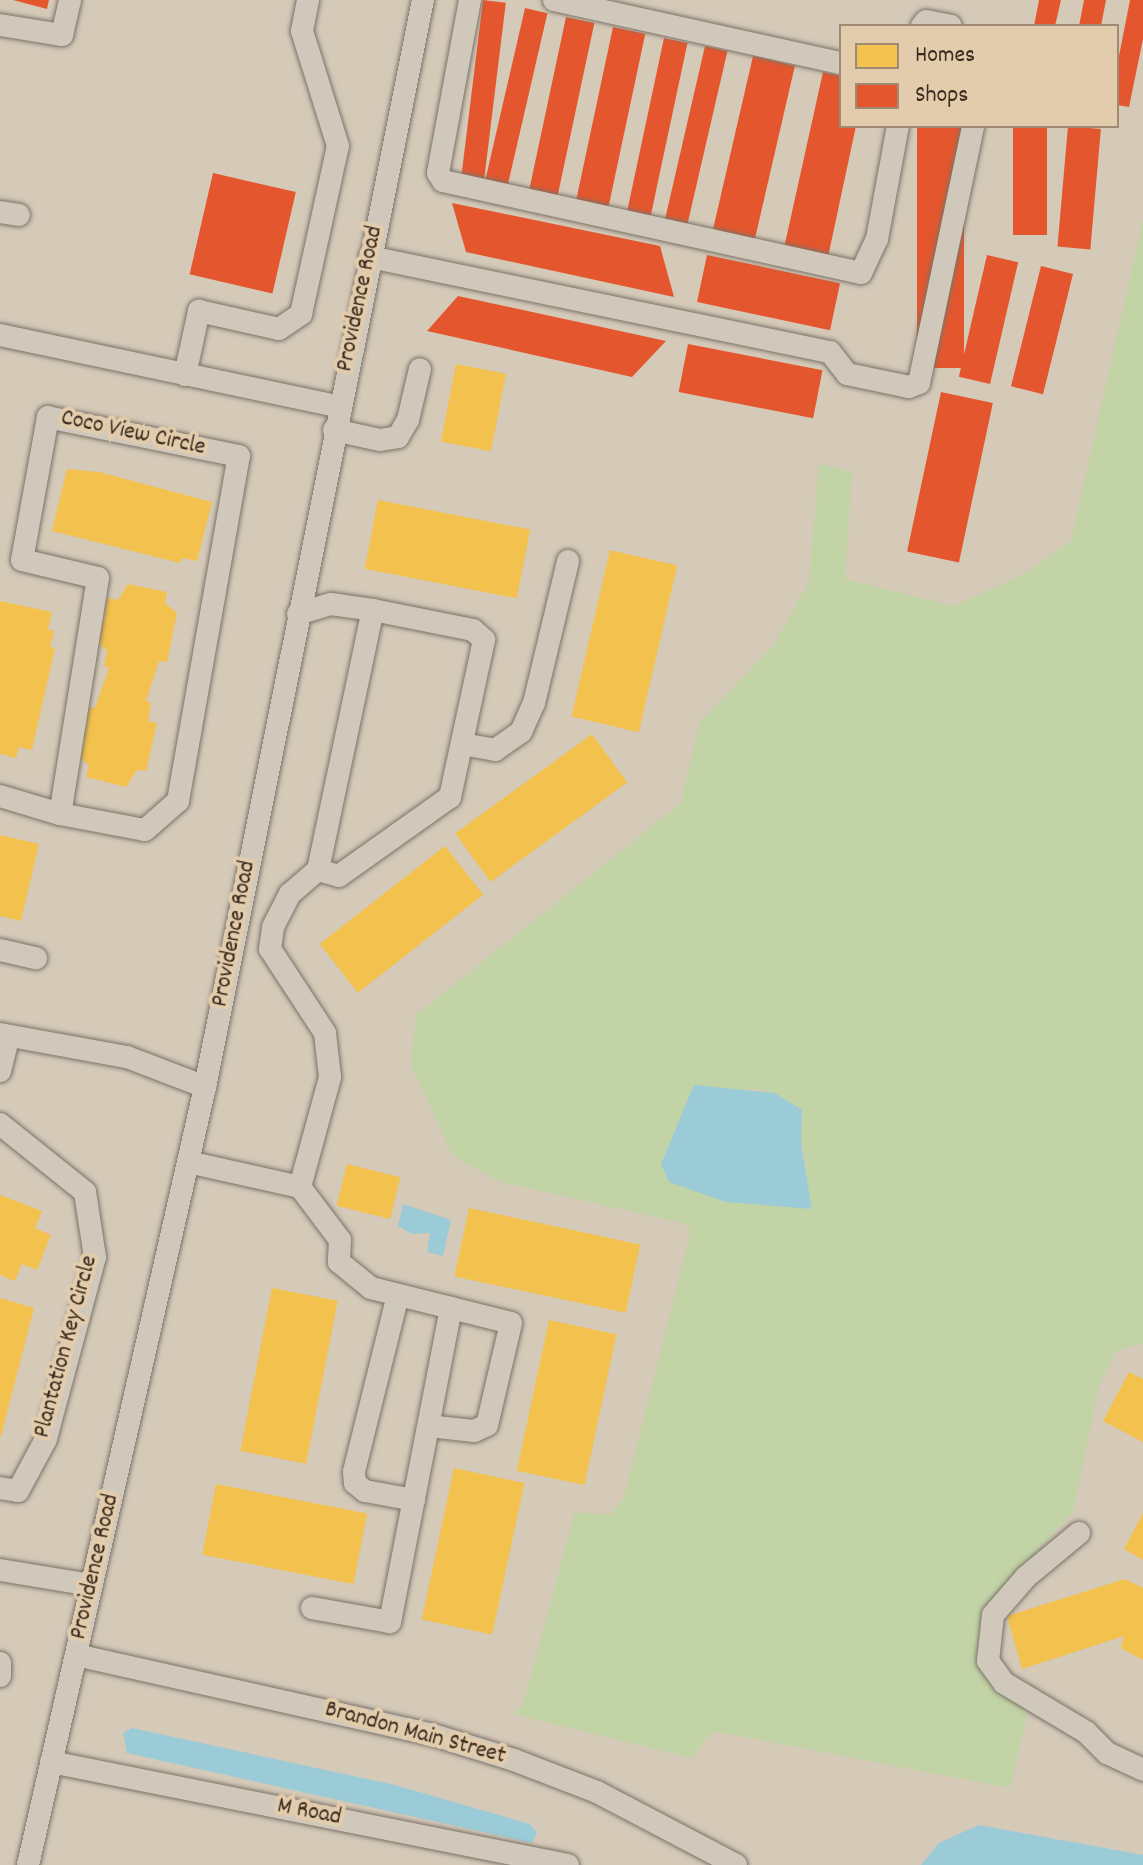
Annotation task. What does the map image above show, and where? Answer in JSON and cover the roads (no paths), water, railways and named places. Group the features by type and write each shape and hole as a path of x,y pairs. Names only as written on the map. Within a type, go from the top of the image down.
{"street":[{"path":"0,25 62,35 70,0"},
{"path":"185,375 199,311 279,329 301,314 338,146 302,31 308,0"},
{"name":"Providence Road","path":"28,1865 205,1087 338,406 422,0"},
{"path":"470,0 438,173 443,181 861,273 877,239 898,128"},
{"path":"554,0 839,63"},
{"path":"370,257 830,352 847,374 909,387 919,383 973,128"},
{"path":"0,335 338,406"},
{"path":"334,430 380,440 398,437 408,420 420,369"},
{"name":"Coco View Circle","path":"48,417 239,456 178,801 145,830 60,814 98,578 22,560 48,417"},
{"path":"462,744 495,750 521,732 534,703 568,561"},
{"path":"298,614 331,604 473,630 484,640 450,797 339,876 318,870"},
{"path":"300,1187 330,1077 325,1033 270,949 273,927 290,894 318,870 373,610"},
{"path":"0,796 60,814"},
{"path":"0,950 36,958"},
{"path":"0,1071 4,1036 127,1057 205,1087"},
{"name":"Plantation Key Circle","path":"0,1124 85,1192 95,1257 46,1439 18,1491 0,1488"},
{"path":"188,1162 300,1187 340,1240 339,1262 371,1288 511,1323 487,1425 474,1431 429,1426"},
{"path":"398,1295 354,1472 355,1483 365,1491 414,1500"},
{"path":"312,1608 390,1622 451,1308"},
{"path":"1079,1533 999,1606 987,1638 988,1661 1004,1683 1086,1732 1107,1753 1143,1770"},
{"path":"0,1570 92,1585"},
{"name":"Brandon Main Street","path":"76,1655 430,1734 514,1760 597,1792 736,1865"},
{"path":"0,1663 0,1676"},
{"name":"M Road","path":"51,1762 568,1865"}],"water":[{"path":"694,1085 775,1093 802,1110 801,1143 812,1209 726,1202 669,1182 661,1164"},
{"path":"403,1204 451,1220 443,1256 427,1252 430,1233 412,1234 398,1226"},
{"path":"132,1728 395,1785 530,1824 537,1833 532,1843 127,1753 123,1733"},
{"path":"979,1825 1143,1855 1143,1865 921,1865 939,1843"}]}
